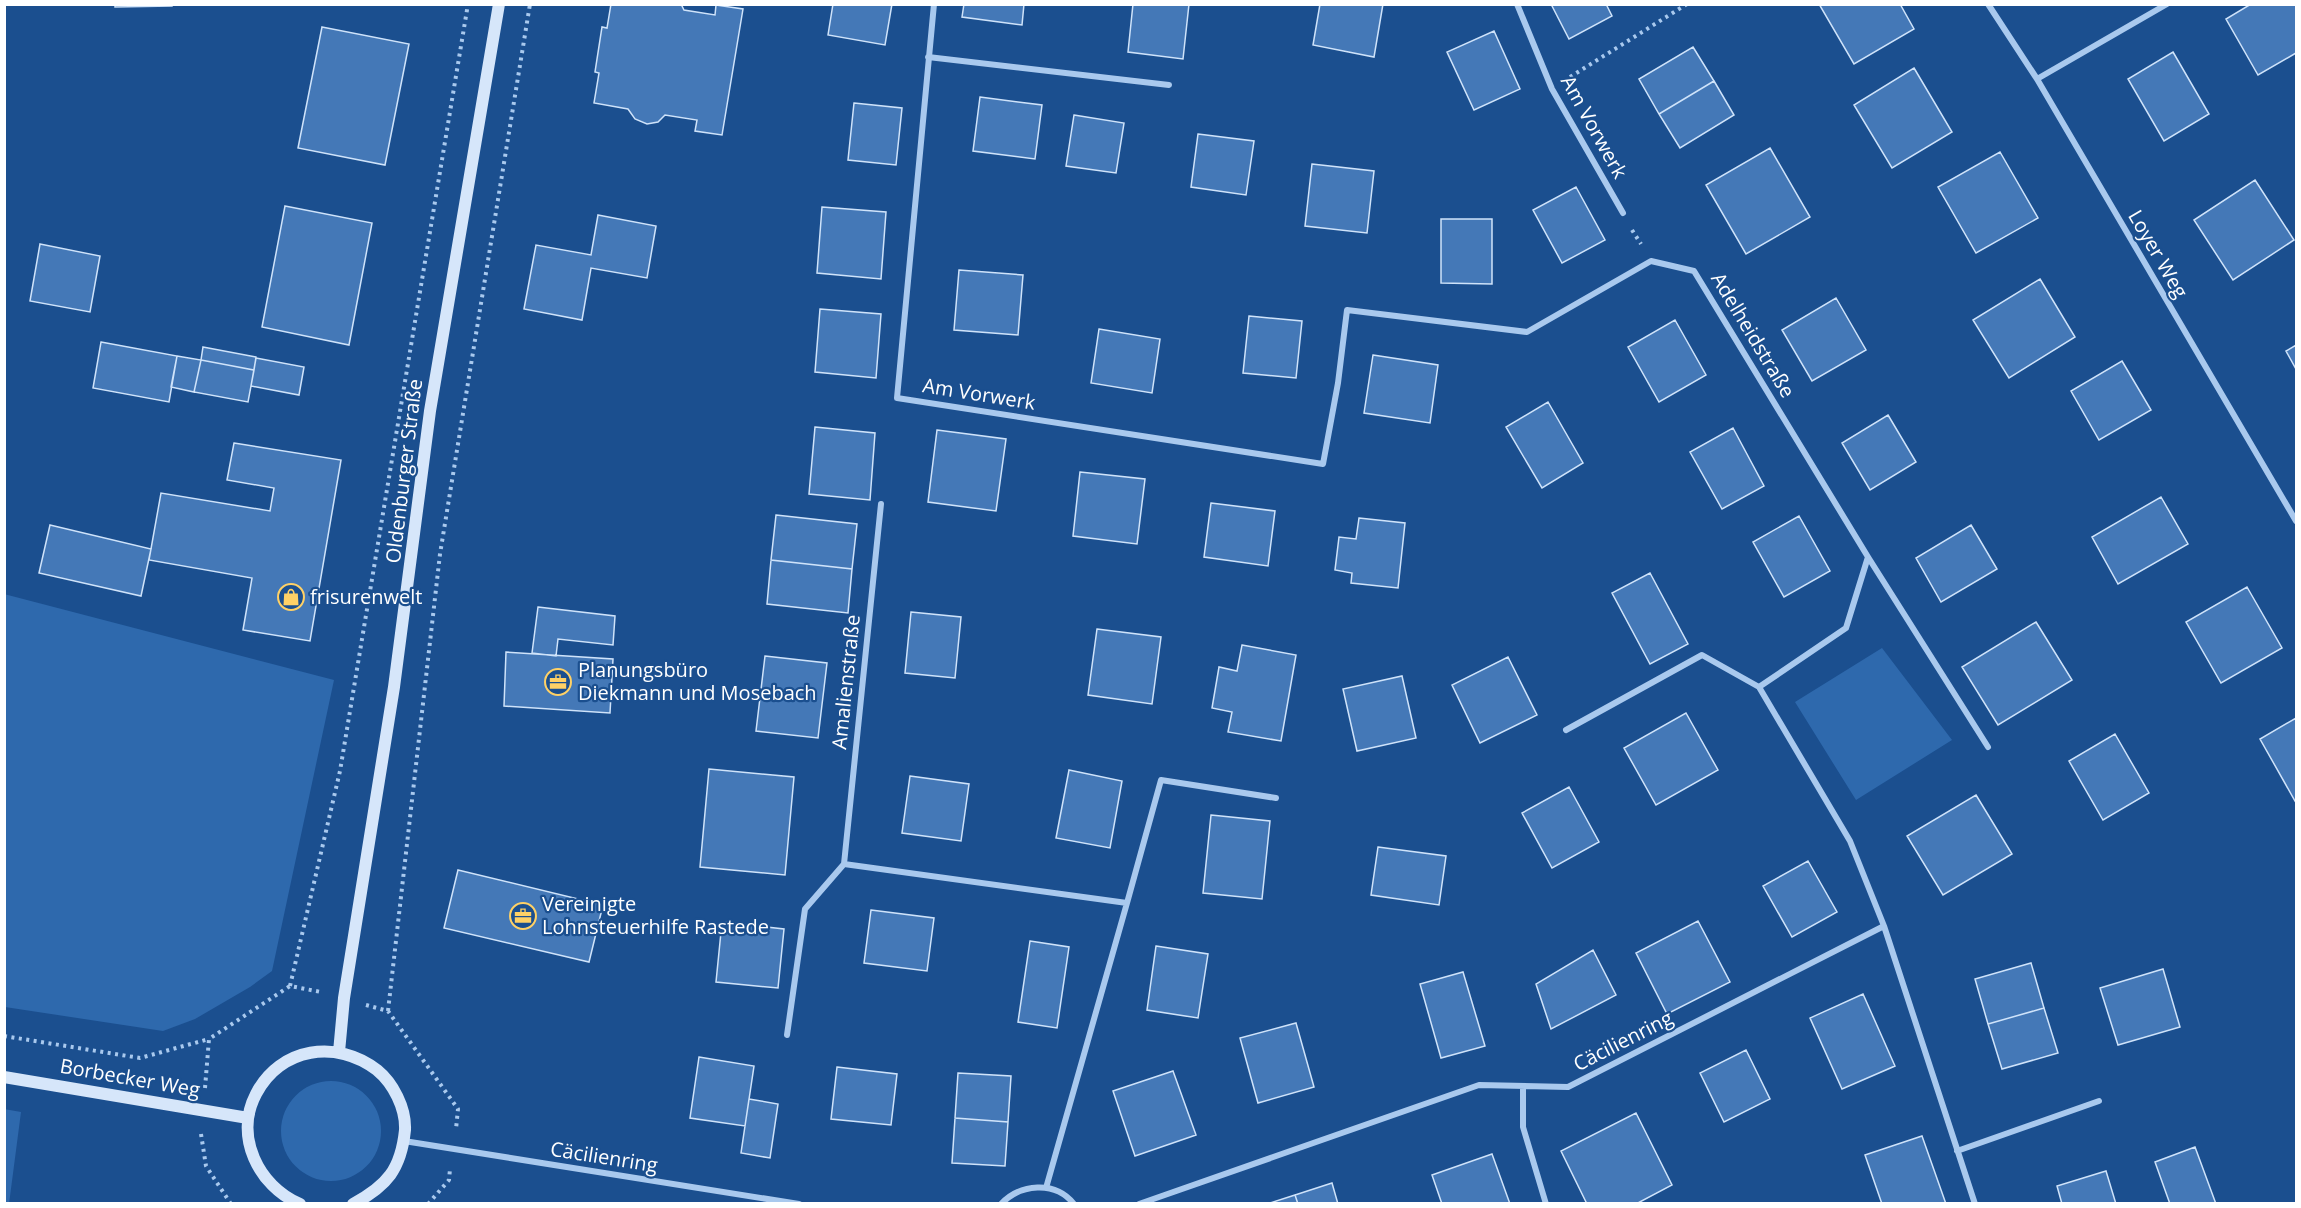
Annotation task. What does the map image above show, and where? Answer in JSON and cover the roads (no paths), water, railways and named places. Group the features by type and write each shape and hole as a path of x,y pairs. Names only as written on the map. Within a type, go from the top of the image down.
{"street":[{"name":"Oldenburger Straße","path":"339,1052 344,998 407,598 430,411 499,4"},
{"name":"Am Vorwerk","path":"934,4 897,398 1323,464 1338,383 1347,310 1527,332 1651,261"},
{"name":"Am Vorwerk","path":"1517,4 1552,89 1623,213"},
{"name":"Loyer Weg","path":"1988,4 2037,79 2296,521"},
{"path":"2037,79 2168,4"},
{"path":"928,57 1168,85"},
{"name":"Adelheidstraße","path":"1651,261 1694,271 1868,557 1988,747"},
{"name":"Amalienstraße","path":"844,864 881,504"},
{"path":"1759,687 1846,627 1868,557"},
{"path":"1566,730 1702,655 1759,687 1850,841 1884,926 1975,1203"},
{"path":"1046,1188 1161,780 1276,798"},
{"path":"788,1035 806,909 844,864 1127,903"},
{"name":"Cäcilienring","path":"1139,1203 1479,1085 1568,1087 1884,926"},
{"path":"300,1203 275,1189 258,1169 249,1144 248,1118 255,1094 270,1074 290,1059 314,1051 339,1052 364,1060 385,1077 399,1099 405,1124 404,1140 403,1150 392,1175 373,1193 352,1203"},
{"name":"Borbecker Weg","path":"4,1077 248,1118"},
{"path":"1523,1086 1523,1127 1546,1203"},
{"path":"1957,1151 2099,1101"},
{"name":"Cäcilienring","path":"404,1140 799,1203"},
{"path":"1001,1203 1019,1190 1033,1187 1059,1192 1074,1203"}],"place":[{"name":"frisurenwelt","path":"291,597"},
{"name":"Planungsbüro Diekmann und Mosebach","path":"558,682"},
{"name":"Vereinigte Lohnsteuerhilfe Rastede","path":"523,916"}]}
